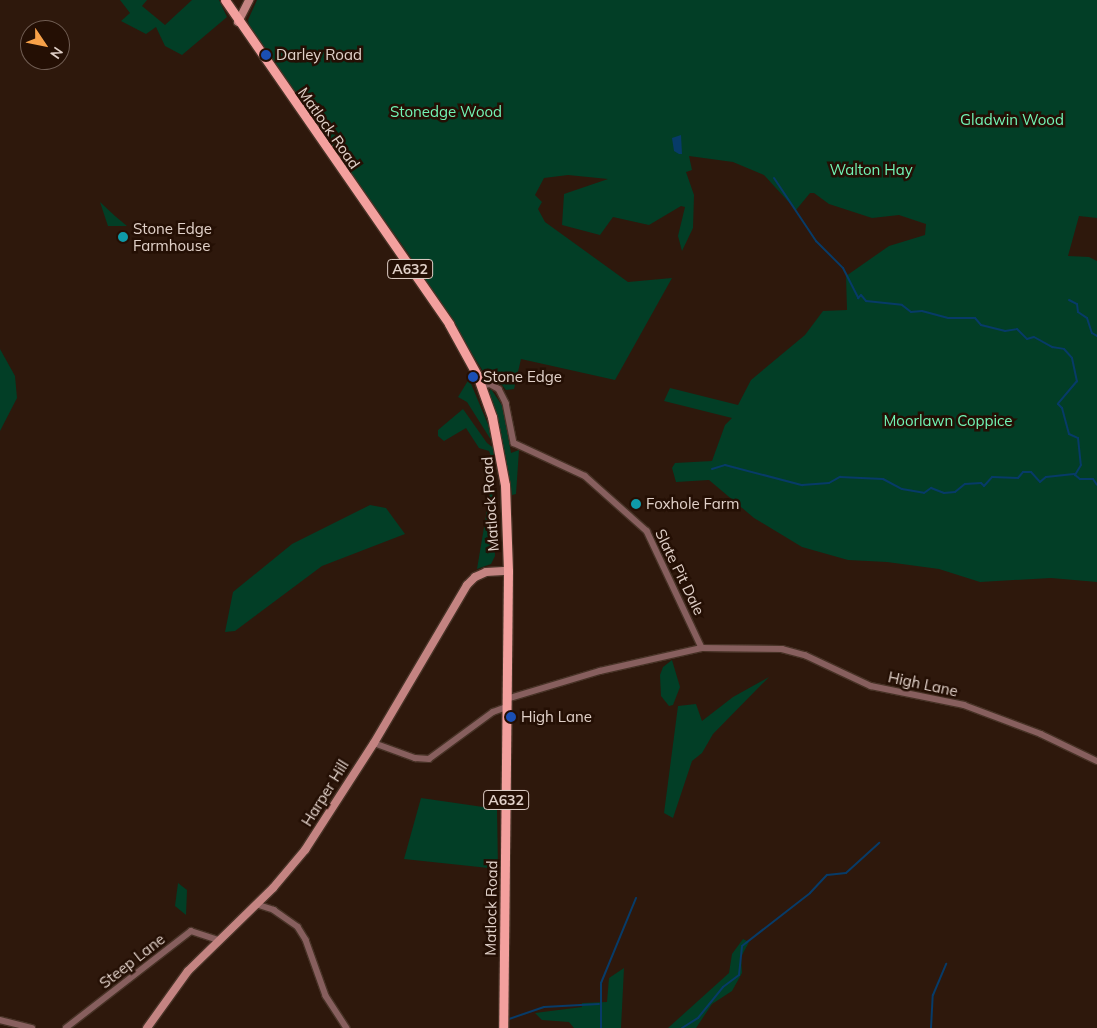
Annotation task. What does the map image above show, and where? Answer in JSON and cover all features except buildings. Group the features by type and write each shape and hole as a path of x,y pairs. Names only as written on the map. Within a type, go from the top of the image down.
{"main road":[{"name":"Matlock Road","path":"225,0 238,22 449,324 481,386 501,450 508,571 503,1028"}],"street":[{"path":"238,22 249,0"},
{"name":"Slate Pit Dale","path":"481,386 490,384 499,389 506,403 514,443 585,476 647,531 702,648"},
{"name":"Harper Hill","path":"147,1028 188,971 256,904 305,850 374,743 468,585 475,577 486,572 508,571"},
{"name":"High Lane","path":"374,743 429,759 507,703 600,672 702,648 753,647 805,655 871,686 964,705 1041,734 1097,761"},
{"path":"256,904 274,910 298,927 306,940 326,996 347,1028"},
{"name":"Steep Lane","path":"66,1028 191,931 218,940"},
{"path":"0,1020 32,1028"}],"green space":[{"path":"120,0 147,0 142,6 165,25 192,0 219,0 227,17 182,55 165,46 156,27 146,34 121,21 130,13"},
{"path":"257,0 1097,0 1097,218 1079,216 1068,256 1089,257 1097,261 1097,582 1051,578 980,582 939,569 887,562 848,560 802,547 754,518 709,480 676,482 672,468 675,463 712,461 725,425 732,418 664,401 670,388 738,405 751,380 805,335 823,311 847,310 846,276 889,246 925,235 926,224 899,215 872,218 829,204 814,193 810,193 796,210 764,175 733,162 689,156 692,170 686,172 694,195 693,228 682,251 678,236 685,207 681,206 649,225 613,217 600,235 562,225 564,194 608,179 568,175 544,178 535,195 542,202 538,209 545,222 628,282 672,278 615,380 521,359 514,389 506,390 502,385 488,379 408,253 250,31 248,20"},
{"path":"100,202 115,216 127,226 108,226"},
{"path":"0,349 15,376 17,398 0,431"},
{"path":"469,379 492,434 491,440 467,402 458,397"},
{"path":"491,389 503,407 511,453 519,450 516,494 512,495 499,426 488,394"},
{"path":"463,409 487,443 496,450 494,464 489,451 479,448 466,428 444,441 438,436 438,430"},
{"path":"492,480 495,556 491,564 477,569"},
{"path":"370,505 386,508 405,534 322,566 235,631 225,632 233,592 292,544"},
{"path":"672,660 680,687 673,705 669,706 661,696 660,675 663,667"},
{"path":"769,677 713,734 702,753 692,761 673,818 664,813 678,706 696,704 702,721 733,697"},
{"path":"421,798 497,809 498,869 404,859"},
{"path":"178,883 187,890 186,915 175,906"},
{"path":"743,939 749,942 741,957 742,973 732,991 712,1004 696,1028 668,1028 729,973 732,954"},
{"path":"624,968 621,1028 574,1028 569,1022 542,1020 535,1013 582,1007 582,1003 607,1002 609,978"}],"water":[{"path":"681,135 682,154 679,154 674,151 672,138"}],"waterway":[{"path":"774,178 816,241 843,268 858,298 861,295 866,301 902,305 911,312 922,311 948,318 975,318 981,325 1005,331 1017,329 1027,339 1034,337 1052,347 1064,349 1072,358 1077,381 1058,404 1062,408 1069,434 1078,438 1081,465 1075,475"},
{"path":"1069,300 1077,304 1078,312 1087,318 1092,333 1097,336"},
{"path":"712,469 725,465 802,485 829,483 840,477 883,479 902,489 924,493 931,488 944,493 955,492 965,484 981,483 984,486 992,477 1018,478 1023,472 1031,472 1040,482 1046,477 1074,474 1080,479 1093,479 1097,485"},
{"path":"682,1028 698,1018 723,987 739,975 742,946 810,893 827,875 846,873 879,843"},
{"path":"601,1028 601,983 636,898"},
{"path":"931,1028 933,995 946,964"},
{"path":"509,1019 544,1007 599,1004"}],"place":[{"name":"Darley Road","path":"266,55"},
{"name":"Stone Edge Farmhouse","path":"123,237"},
{"name":"Stone Edge","path":"473,377"},
{"name":"Foxhole Farm","path":"636,504"},
{"name":"High Lane","path":"511,717"}],"park label":[{"name":"Stonedge Wood","path":"446,112"},
{"name":"Gladwin Wood","path":"1012,120"},
{"name":"Walton Hay","path":"871,170"},
{"name":"Moorlawn Coppice","path":"948,421"}]}
